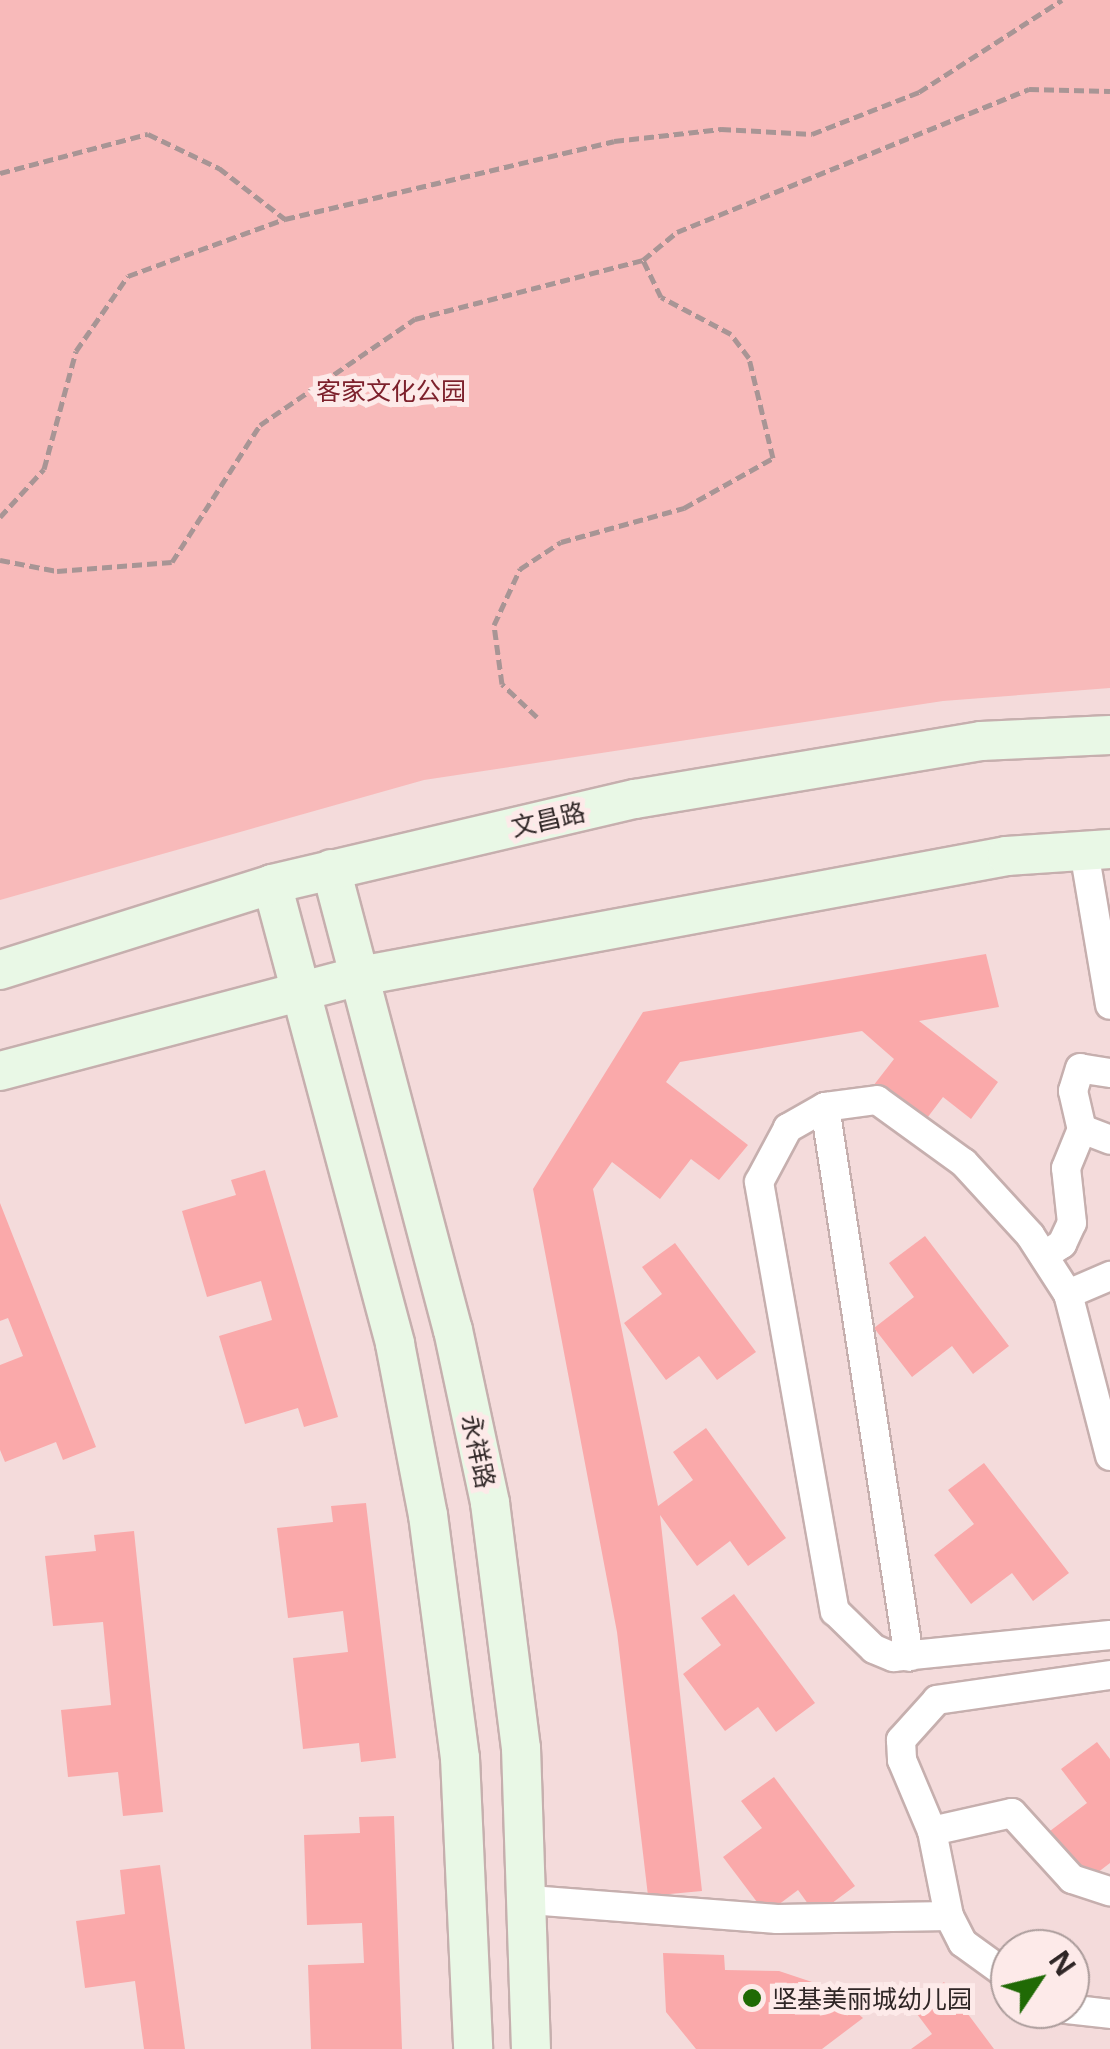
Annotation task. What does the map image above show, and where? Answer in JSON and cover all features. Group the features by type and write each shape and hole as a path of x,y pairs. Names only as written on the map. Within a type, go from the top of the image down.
{"street":[{"name":"文昌路","path":"0,970 272,884 635,798 982,741 1110,735"},
{"path":"0,1071 360,976 1007,856 1097,850 1110,1005"},
{"name":"永祥路","path":"332,869 453,1330 490,1503 520,1730 530,1900 531,2049"},
{"path":"272,884 395,1344 428,1515 460,1758 472,2049"},
{"path":"1044,1256 1062,1244 1072,1223 1066,1168 1082,1129 1073,1091 1080,1068 1110,1073"},
{"path":"1110,1456 1068,1294 1044,1256 964,1163 908,1116 877,1100 824,1107 788,1128 774,1146 759,1182 835,1611 874,1649 909,1657 1110,1636"},
{"path":"824,1107 909,1657"},
{"path":"1082,1129 1110,1140"},
{"path":"1068,1294 1110,1276"},
{"path":"990,1963 963,1942 949,1916 932,1830 902,1760 900,1740 916,1717 938,1700 1110,1675"},
{"path":"932,1830 1012,1813 1072,1879 1110,1891"},
{"path":"530,1900 778,1919 949,1916"}],"path":[{"path":"0,517 44,469 76,351 128,276 285,219 614,141 721,129 812,134 919,92 1062,0"},
{"path":"0,560 57,571 172,562 260,425 416,319 643,260 678,232 1028,90 1110,91"},
{"path":"0,173 148,134 219,168 285,219"},
{"path":"537,717 502,684 494,626 520,569 561,542 684,508 773,458 749,358 731,334 661,297 643,260"}],"green space":[{"name":"客家文化公园","path":"0,0 1110,0 1110,688 943,701 424,780 0,900"}],"building":[{"path":"986,954 999,1007 919,1021 998,1082 971,1119 943,1097 912,1138 863,1099 894,1059 862,1031 680,1062 666,1082 748,1145 719,1180 691,1159 660,1199 612,1162 593,1189 658,1506 693,1480 673,1452 706,1428 786,1538 748,1566 730,1541 697,1566 660,1515 702,1891 648,1896 617,1632 533,1189 643,1012"},
{"path":"265,1170 338,1417 304,1427 298,1408 245,1424 219,1336 272,1320 261,1281 207,1297 182,1211 236,1195 231,1180"},
{"path":"0,1203 96,1447 63,1460 56,1442 5,1462 0,1450 0,1365 23,1356 8,1318 0,1321"},
{"path":"925,1236 1009,1346 973,1374 952,1346 912,1377 874,1328 914,1297 889,1263"},
{"path":"675,1243 756,1352 717,1380 699,1356 666,1380 624,1323 662,1294 642,1267"},
{"path":"984,1463 1069,1573 1033,1601 1012,1573 971,1604 934,1555 974,1524 948,1490"},
{"path":"366,1503 396,1758 361,1762 359,1743 303,1749 293,1658 348,1652 343,1611 288,1618 277,1528 333,1522 331,1506"},
{"path":"134,1531 163,1812 123,1816 118,1772 68,1777 61,1710 111,1705 103,1622 53,1626 45,1556 96,1551 94,1535"},
{"path":"734,1594 815,1703 776,1732 758,1707 725,1731 683,1674 721,1645 701,1618"},
{"path":"1097,1742 1110,1759 1110,1863 1084,1883 1046,1834 1087,1803 1061,1769"},
{"path":"774,1777 855,1886 816,1915 798,1890 766,1914 723,1857 762,1828 741,1801"},
{"path":"394,1816 402,2049 311,2049 308,1965 364,1963 362,1923 307,1925 304,1835 360,1833 359,1817"},
{"path":"160,1865 185,2049 144,2049 135,1981 85,1988 76,1921 125,1914 120,1870"},
{"path":"663,1953 724,1955 725,1970 779,1971 827,1987 863,2018 822,2049 696,2049 666,2012"},
{"path":"944,1982 994,2049 911,2049 932,2034 911,2006"}],"place":[{"name":"坚基美丽城幼儿园","path":"752,1998"}]}
